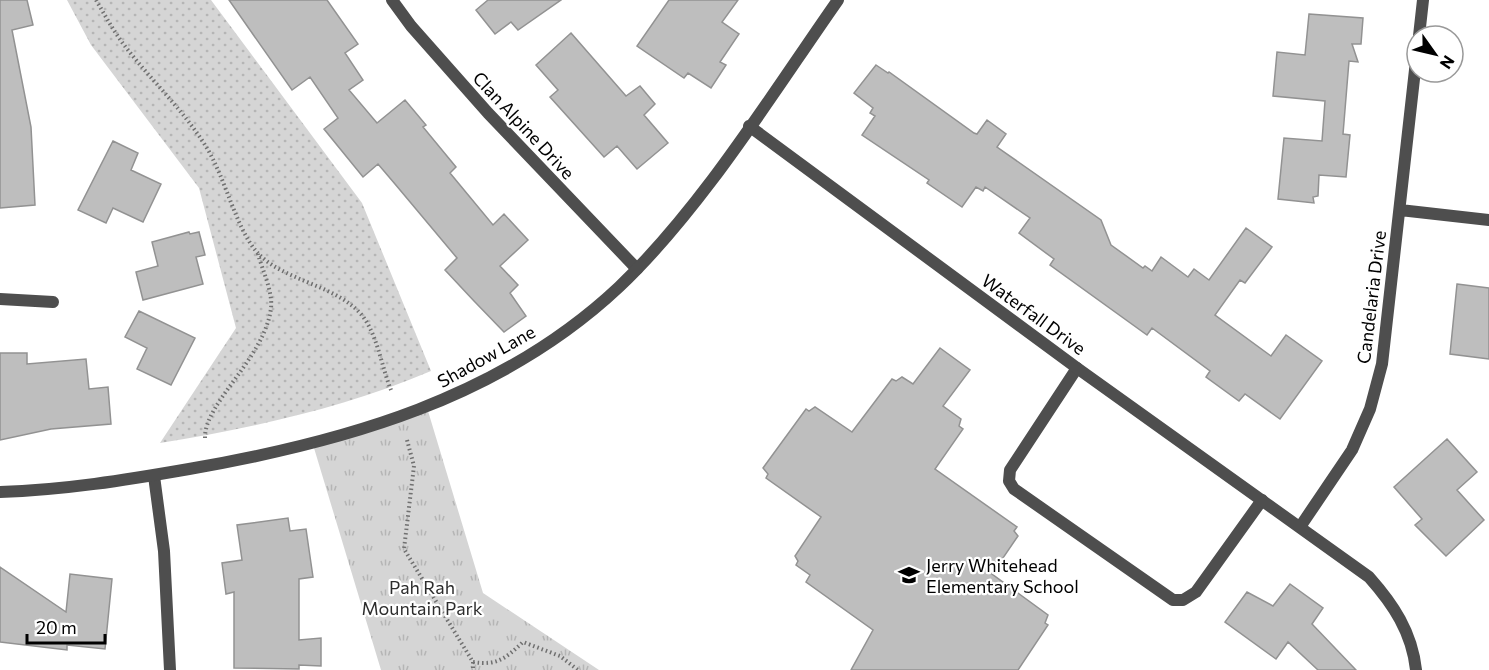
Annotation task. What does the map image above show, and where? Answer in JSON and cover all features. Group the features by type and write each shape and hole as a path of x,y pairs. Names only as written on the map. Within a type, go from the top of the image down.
{"street":[{"name":"Clan Alpine Drive","path":"392,0 411,26 488,113 637,269"},
{"name":"Shadow Lane","path":"0,492 66,490 154,476 318,443 416,413 519,363 573,326 637,269 670,233 838,0"},
{"path":"1420,24 1423,0"},
{"name":"Candelaria Drive","path":"1300,527 1352,450 1370,409 1382,364 1414,84"},
{"name":"Waterfall Drive","path":"749,126 1077,368 1369,577 1390,600 1405,627 1416,670"},
{"path":"1400,210 1489,220"},
{"path":"0,299 53,302"},
{"path":"1077,368 1010,470 1009,481 1014,489 1173,600 1183,600 1196,592 1262,500"},
{"path":"154,476 164,551 170,670"}],"path":[{"path":"96,0 127,50 189,120 206,146 220,171 249,241 258,253 271,263 353,306 365,319 391,390"},
{"path":"205,438 205,428 210,416 248,364 265,334 271,305 258,253"},
{"path":"407,440 414,466 404,549 473,662 473,670"},
{"path":"473,662 487,664 501,662 523,642 560,656 578,670"}],"green space":[{"path":"67,0 211,0 362,203 431,371 331,406 229,431 160,443 236,328 199,188 91,45"},
{"name":"Pah Rah Mountain Park","path":"428,411 483,593 599,670 381,670 314,448"}],"building":[{"path":"0,0 27,0 33,25 12,30 31,127 35,205 0,208"},
{"path":"229,0 327,0 358,44 345,53 363,80 349,90 377,123 405,100 426,125 423,127 456,167 450,173 493,225 504,214 528,240 500,266 518,285 510,293 526,316 504,332 474,301 445,270 457,258 378,164 363,177 324,129 338,118 310,77 292,90"},
{"path":"488,0 561,0 518,30 511,22 495,34 476,10"},
{"path":"669,0 738,0 722,22 739,34 720,62 726,65 711,88 688,73 684,78 637,46"},
{"path":"1309,14 1363,18 1361,44 1352,44 1358,62 1349,61 1343,134 1350,135 1346,177 1319,175 1318,196 1313,197 1314,203 1278,199 1284,138 1322,141 1325,101 1273,96 1277,52 1305,55"},
{"path":"571,33 626,96 640,86 655,104 644,115 668,143 637,169 617,146 604,157 550,97 558,90 536,65"},
{"path":"876,65 974,133 977,134 987,120 1006,134 997,147 1101,220 1111,245 1143,268 1145,266 1152,271 1161,257 1188,277 1194,269 1209,280 1246,228 1272,247 1245,283 1240,280 1215,315 1271,356 1286,335 1322,361 1280,419 1245,394 1239,401 1206,377 1210,371 1152,328 1147,335 1050,265 1054,259 1019,233 1030,218 985,187 983,191 976,187 962,207 927,183 929,180 862,135 875,116 870,113 873,108 854,93"},
{"path":"113,141 138,153 131,170 161,184 143,222 113,208 106,223 78,210"},
{"path":"189,232 190,234 199,232 205,255 196,257 203,284 143,300 136,272 158,266 152,242"},
{"path":"1457,284 1489,288 1489,359 1450,354"},
{"path":"139,311 195,338 171,385 137,369 147,348 125,337"},
{"path":"940,348 970,370 943,406 961,419 959,426 963,429 935,469 1017,527 1014,531 1018,536 992,574 1048,615 1045,623 1048,625 1018,670 851,670 873,630 806,582 810,575 796,565 798,561 795,556 821,517 766,478 768,474 763,468 806,409 809,411 815,407 852,432 892,379 896,381 902,377 913,384"},
{"path":"0,353 27,353 27,364 86,359 89,389 108,387 111,424 51,429 0,440"},
{"path":"1447,439 1477,472 1457,490 1484,520 1446,556 1415,525 1422,519 1394,487"},
{"path":"288,518 290,531 306,529 313,577 299,579 299,640 321,638 321,666 299,665 299,669 234,668 234,592 226,594 222,563 242,560 237,525"},
{"path":"0,567 66,612 70,574 112,579 105,649 67,645 67,650 0,642"},
{"path":"1290,584 1323,608 1312,624 1356,670 1318,670 1288,642 1276,659 1225,622 1247,592 1273,606"}],"place":[{"name":"Jerry Whitehead Elementary School","path":"909,575"}]}
